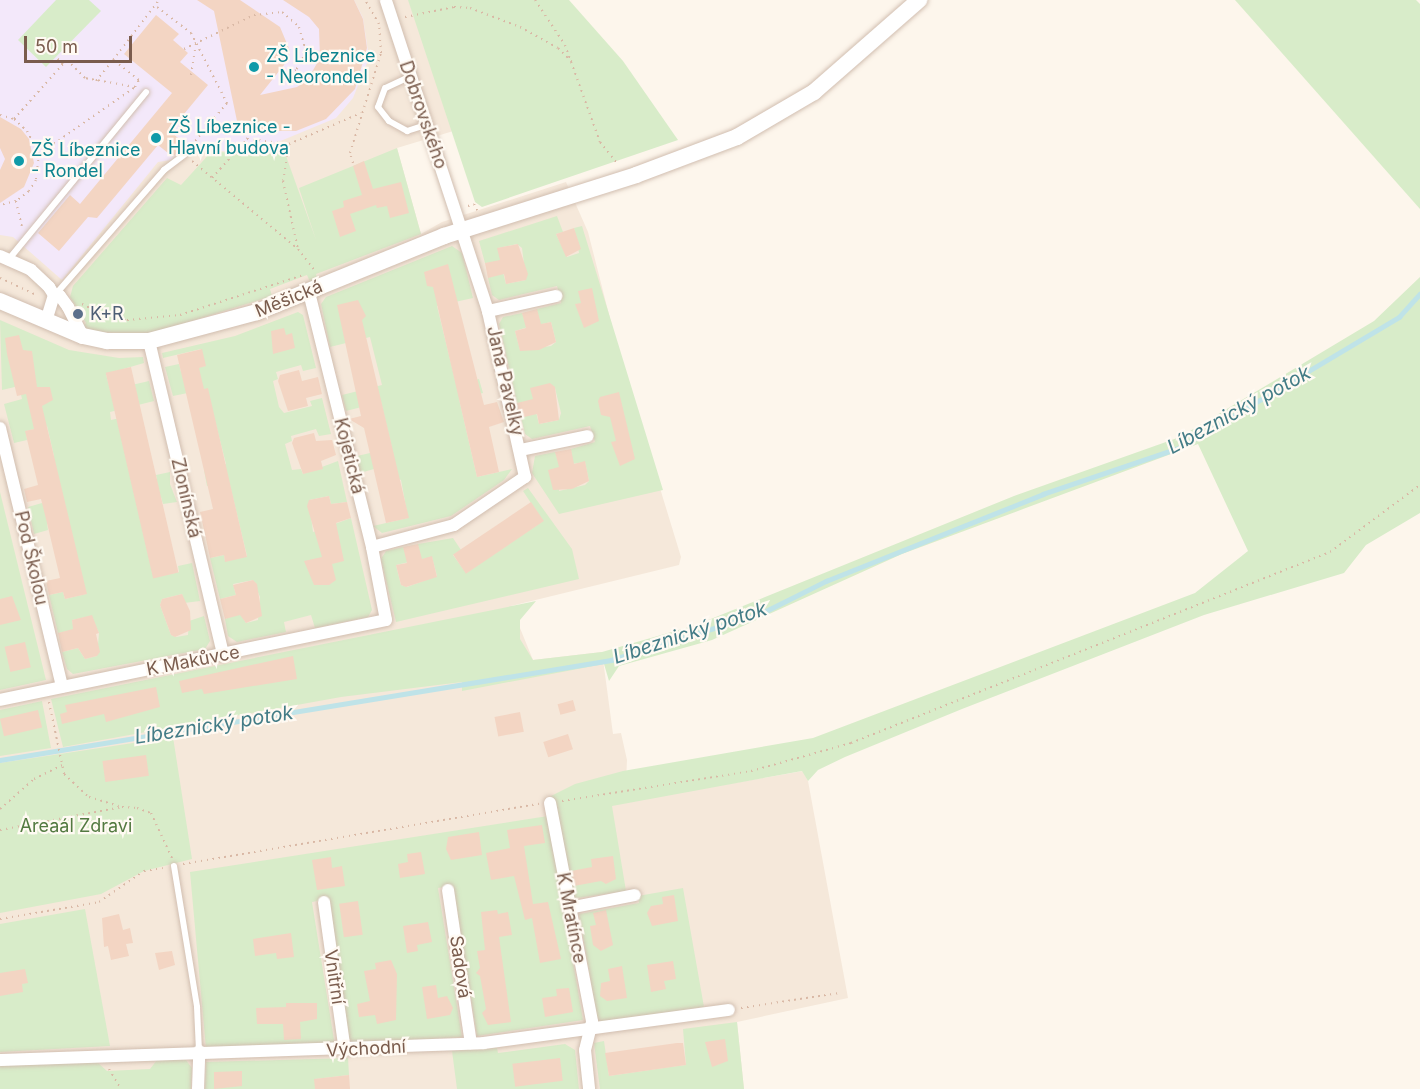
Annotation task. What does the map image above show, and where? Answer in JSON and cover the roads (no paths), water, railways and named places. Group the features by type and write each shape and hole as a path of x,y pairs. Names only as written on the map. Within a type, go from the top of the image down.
{"street":[{"name":"Dobrovského","path":"386,0 409,77 464,229"},
{"name":"Měšická","path":"0,301 83,336 107,341 149,340 204,329 309,293 464,229 573,194 621,169 693,156 768,121 814,92 919,0"},
{"name":"Jana Pavelky","path":"372,547 454,525 525,477 521,450 488,311 464,229"},
{"path":"4,257 31,270 60,296 83,336"},
{"path":"46,321 54,291"},
{"name":"Kojetická","path":"309,293 372,547 386,620"},
{"name":"Jana Pavelky","path":"488,311 556,296"},
{"name":"Zlonínská","path":"149,340 223,655"},
{"name":"Pod Školou","path":"0,431 62,687"},
{"name":"Jana Pavelky","path":"521,450 588,435"},
{"name":"K Makůvce","path":"0,700 386,620"},
{"name":"K Mratínce","path":"550,802 592,1022 585,1050 589,1089"},
{"name":"Sadová","path":"448,890 471,1043"},
{"path":"569,908 635,895"},
{"name":"Vnitřní","path":"324,902 345,1051"},
{"name":"Východní","path":"0,1060 199,1051 345,1051 471,1043 588,1032 729,1010"},
{"path":"198,1089 199,1051"}],"lane":[{"path":"409,77 386,88 378,107 389,121 407,131 426,125"},
{"path":"4,257 25,239 146,92"},
{"path":"54,291 165,170 185,154"},
{"path":"174,866 197,1007 199,1051"}],"waterway":[{"name":"Líbeznický potok","path":"0,760 611,660 760,614 826,581 1043,494 1181,447 1399,317 1420,294"}],"place":[{"name":"ZŠ Líbeznice - Neorondel","path":"254,67"},
{"name":"ZŠ Líbeznice - Hlavní budova","path":"156,138"},
{"name":"ZŠ Líbeznice - Rondel","path":"19,161"},
{"name":"K+R","path":"78,314"}],"park label":[{"name":"Areaál Zdravi","path":"76,826"}]}
